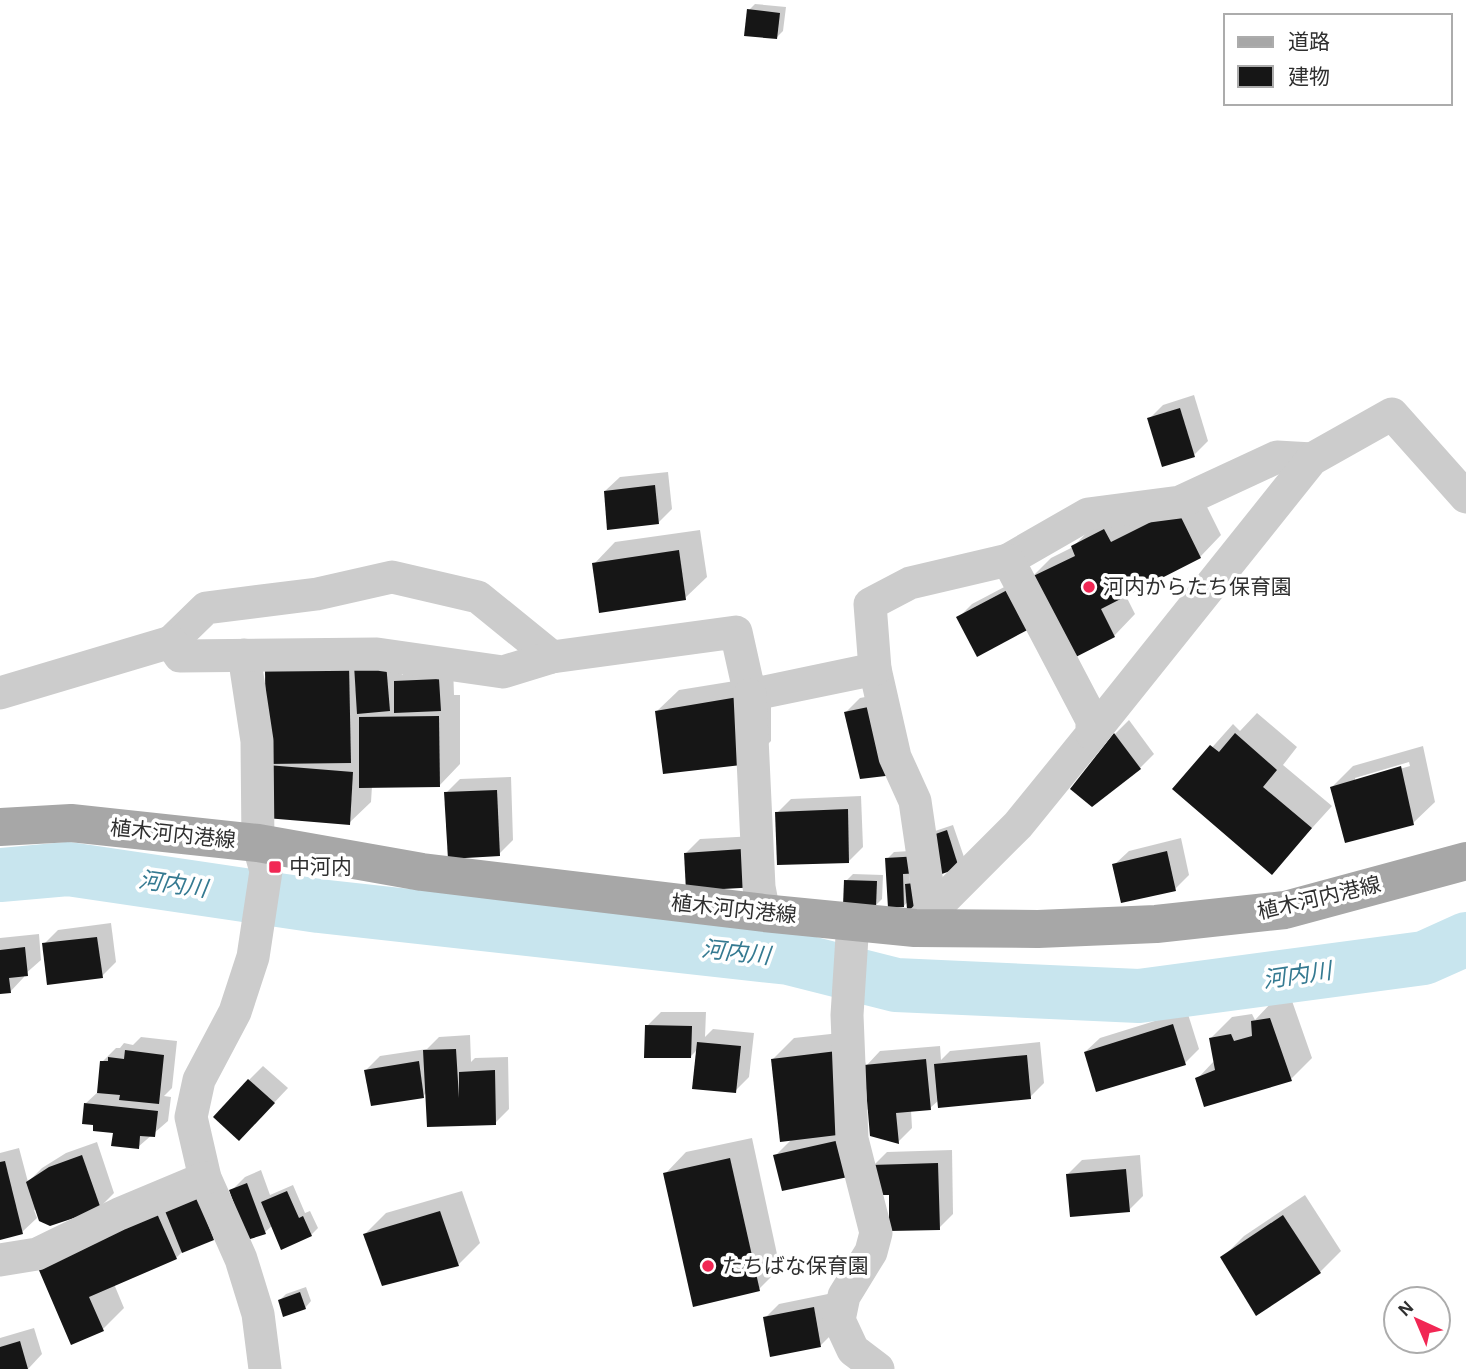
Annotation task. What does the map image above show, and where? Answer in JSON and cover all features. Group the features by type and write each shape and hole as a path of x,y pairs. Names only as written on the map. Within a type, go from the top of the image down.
{"main road":[{"name":"植木河内港線","path":"0,824 71,823 262,857 422,872 764,913 852,929 923,920 1038,929 1156,924 1285,910 1466,861"}],"street":[{"path":"923,920 1018,825 1312,458 1392,414 1466,497"},
{"path":"923,920 915,801 895,757 875,669 870,604 910,583 1008,560 1088,514 1180,502 1277,457 1312,458"},
{"path":"1008,560 1092,720 1092,734"},
{"path":"0,693 171,642 206,608 317,594 392,577 478,597 552,657"},
{"path":"171,642 180,656 377,654 503,672 552,657 736,632 750,695 759,887 764,913"},
{"path":"244,655 257,741 262,857 253,957 235,1012 199,1080 191,1117 205,1178 241,1259 258,1314 265,1369"},
{"path":"750,695 875,669"},
{"path":"852,929 847,1015 852,1139 876,1233 871,1252 844,1296 839,1320 853,1350 878,1369"},
{"path":"0,1260 37,1254 119,1214 205,1178"}],"building":[{"path":"747,9 780,13 777,39 744,36"},
{"path":"1180,408 1195,457 1162,467 1147,418"},
{"path":"655,485 659,524 607,530 604,491"},
{"path":"1177,509 1201,558 1101,609 1115,637 1068,661 1027,579 1075,556 1071,546 1104,529 1111,542"},
{"path":"679,550 686,600 599,613 592,563"},
{"path":"1013,587 1033,627 977,657 956,617"},
{"path":"386,663 390,711 357,714 354,665"},
{"path":"349,665 351,763 266,764 265,666"},
{"path":"439,679 441,711 394,713 394,681"},
{"path":"750,695 750,764 663,774 655,711"},
{"path":"878,705 894,775 860,779 844,712"},
{"path":"439,716 440,787 359,788 359,717"},
{"path":"1114,733 1141,769 1092,807 1070,789"},
{"path":"1235,733 1277,770 1263,787 1312,828 1272,875 1172,789 1210,745 1219,752"},
{"path":"267,765 353,772 350,825 266,818"},
{"path":"1401,766 1414,825 1345,843 1330,787"},
{"path":"497,790 500,856 448,859 444,792"},
{"path":"848,809 849,863 777,865 775,812"},
{"path":"947,830 959,868 936,876 924,838"},
{"path":"757,848 759,887 686,891 684,853"},
{"path":"1167,851 1176,891 1121,903 1112,864"},
{"path":"921,856 922,873 903,874 904,907 888,908 885,858"},
{"path":"844,880 877,881 876,907 843,906"},
{"path":"924,882 926,907 907,909 905,884"},
{"path":"97,937 103,978 47,985 42,943"},
{"path":"25,947 28,976 9,978 11,993 0,994 0,950"},
{"path":"1270,1018 1292,1081 1204,1107 1195,1078 1215,1070 1209,1038 1231,1034 1234,1041 1252,1036 1251,1021"},
{"path":"1173,1024 1186,1065 1096,1092 1084,1052"},
{"path":"645,1025 692,1026 691,1058 644,1058"},
{"path":"697,1042 741,1046 736,1093 692,1089"},
{"path":"456,1049 459,1098 459,1072 495,1070 496,1125 427,1127 423,1050"},
{"path":"125,1050 164,1055 159,1104 119,1100 120,1095 97,1093 100,1061 108,1061 108,1057 124,1059"},
{"path":"837,1051 846,1134 780,1142 771,1059"},
{"path":"1027,1055 1031,1099 938,1108 934,1064"},
{"path":"926,1059 931,1110 896,1113 899,1144 870,1136 864,1065"},
{"path":"419,1061 424,1098 371,1106 364,1070"},
{"path":"248,1079 275,1103 239,1141 213,1117"},
{"path":"84,1103 158,1111 155,1137 140,1136 139,1149 111,1146 113,1133 93,1131 93,1125 82,1124"},
{"path":"840,1140 848,1177 782,1191 773,1155"},
{"path":"82,1155 101,1209 50,1226 39,1221 26,1182 49,1167"},
{"path":"730,1158 760,1291 693,1307 663,1173"},
{"path":"5,1161 23,1234 0,1240 0,1162"},
{"path":"938,1163 940,1230 889,1231 889,1195 882,1195 871,1165"},
{"path":"1126,1169 1130,1212 1070,1217 1066,1174"},
{"path":"247,1183 266,1234 247,1240 229,1190"},
{"path":"287,1191 299,1218 303,1216 312,1236 281,1250 261,1202"},
{"path":"196,1193 214,1240 182,1253 163,1206"},
{"path":"155,1209 177,1259 89,1297 104,1331 71,1345 35,1261"},
{"path":"440,1211 459,1266 382,1286 363,1234"},
{"path":"1283,1215 1321,1273 1256,1316 1220,1257"},
{"path":"300,1292 306,1309 283,1317 278,1300"},
{"path":"814,1307 821,1347 770,1357 763,1317"},
{"path":"20,1341 28,1369 0,1369 0,1347"}],"waterway":[{"name":"河内川","path":"0,875 68,869 319,906 789,958 896,985 1139,996 1424,958 1466,939"}],"place":[{"name":"河内からたち保育園","path":"1089,587"},
{"name":"中河内","path":"275,867"},
{"name":"たちばな保育園","path":"708,1266"}]}
